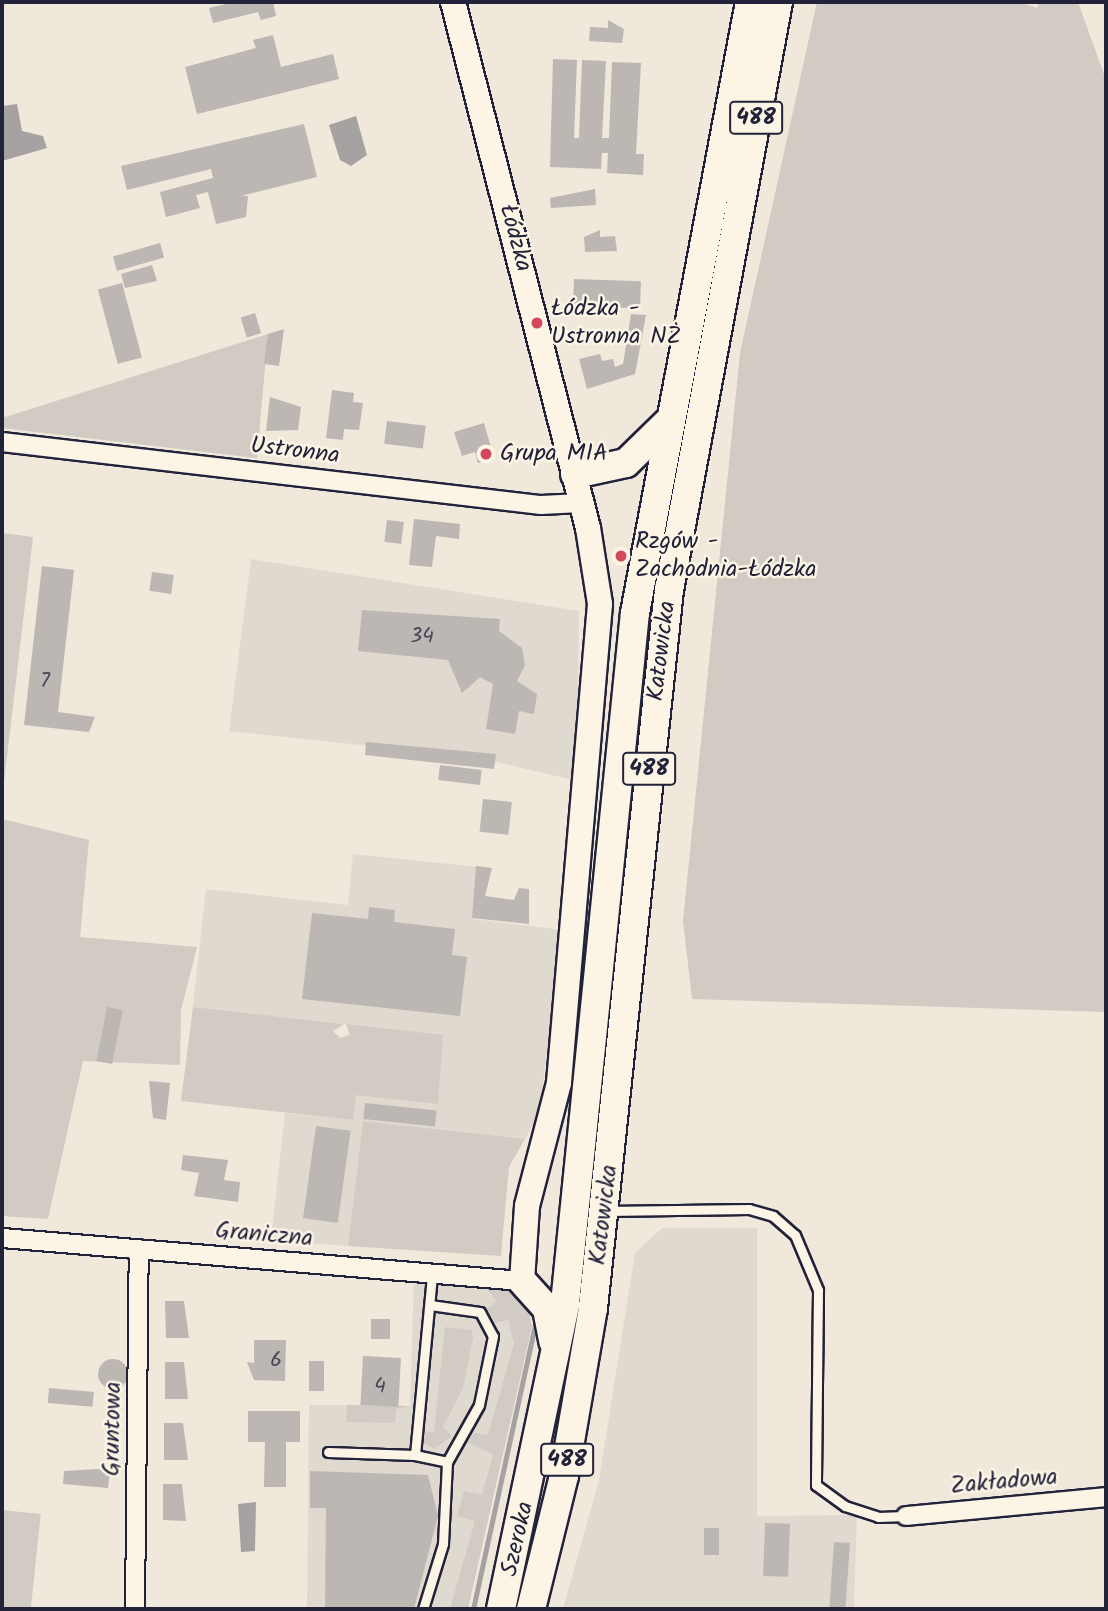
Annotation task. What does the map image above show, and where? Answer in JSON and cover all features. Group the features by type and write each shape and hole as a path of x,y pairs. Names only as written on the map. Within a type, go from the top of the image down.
{"main road":[{"name":"Katowicka","path":"565,1304 635,613 750,2"},
{"name":"Katowicka","path":"593,1308 606,1211 669,590 778,2"},
{"path":"575,474 626,463 670,420"},
{"path":"522,1281 547,1309 555,1360"},
{"name":"Szeroka","path":"501,1609 565,1304"},
{"name":"Szeroka","path":"531,1609 564,1476 593,1308"}],"street":[{"name":"Łódzka","path":"453,2 575,474 600,604 592,751 558,1083 527,1206 522,1281"},
{"name":"Ustronna","path":"2,442 541,505 581,503"},
{"name":"Graniczna","path":"2,1238 522,1281"},
{"name":"Gruntowa","path":"135,1609 139,1249"},
{"name":"Zakładowa","path":"906,1516 1106,1497"}],"lane":[{"path":"606,1211 749,1209 773,1216 794,1235 818,1290 816,1485 845,1506 878,1517 906,1516"},
{"path":"415,1455 432,1274"},
{"path":"423,1609 443,1545 447,1462 479,1405 493,1336 480,1312 430,1304"},
{"path":"328,1452 415,1455 447,1462"}],"shaded area":[{"path":"817,2 1019,2 1037,8 1039,2 1078,2 1106,80 1106,1012 692,999 683,921 740,353"},
{"path":"17,104 22,131 43,136 47,148 2,161 2,106"},
{"path":"356,116 367,155 351,166 340,160 329,125"},
{"path":"268,334 257,458 2,428 2,418"},
{"path":"2,533 33,537 2,799"},
{"path":"251,559 579,611 577,781 475,757 229,731"},
{"path":"2,819 89,840 80,937 197,947 181,1010 180,1065 83,1061 48,1219 2,1216"},
{"path":"353,854 478,867 473,919 563,930 539,1113 525,1139 363,1121 348,1246 271,1240 285,1113 353,1120 362,1026 193,1007 206,889 348,905"},
{"path":"193,1007 344,1024 333,1031 340,1038 350,1035 346,1024 443,1035 438,1104 356,1095 353,1120 181,1101"},
{"path":"363,1121 525,1139 509,1167 501,1256 348,1246"},
{"path":"662,1228 757,1228 757,1516 857,1515 854,1609 563,1609 599,1480 635,1253"},
{"path":"414,1277 509,1285 518,1331 504,1432 455,1609 307,1609 309,1405 410,1406"},
{"path":"484,1286 525,1293 532,1326 468,1609 450,1609 475,1521 457,1516 464,1491 482,1495 493,1454 468,1443 474,1433 488,1435 514,1344 508,1320 496,1323 487,1309 497,1301"},
{"path":"445,1327 472,1330 473,1338 463,1388 443,1427 452,1436 434,1449 423,1442 422,1431 434,1432"},
{"path":"347,1405 410,1406 396,1409 395,1423 346,1422"},
{"path":"256,1502 255,1551 241,1552 238,1504"},
{"path":"2,1510 41,1514 31,1609 2,1609"}],"building":[{"path":"235,2 273,2 276,16 261,20 258,12 213,23 209,8"},
{"path":"608,20 624,29 622,43 589,41 590,27 608,28"},
{"path":"273,35 281,67 333,54 339,79 197,114 185,67 256,48 253,40"},
{"path":"553,59 577,60 574,138 579,138 582,60 606,61 602,138 609,138 612,62 641,63 636,154 644,154 643,175 607,173 608,153 602,153 601,169 550,167"},
{"path":"304,124 317,177 241,196 248,196 246,217 216,224 208,192 196,195 200,208 166,217 160,192 213,178 211,169 127,190 121,166"},
{"path":"595,189 596,205 551,208 550,198"},
{"path":"600,230 600,237 615,236 617,251 585,252 584,237"},
{"path":"160,243 164,257 117,271 113,257"},
{"path":"152,265 157,281 125,288 121,274"},
{"path":"574,279 641,281 640,308 573,306"},
{"path":"122,283 142,357 118,364 98,289"},
{"path":"255,313 261,333 247,337 241,317"},
{"path":"631,314 646,315 635,374 587,389 579,359 600,354 602,361 613,359 615,367 623,364"},
{"path":"284,329 279,366 264,364 268,334"},
{"path":"332,390 354,393 353,402 363,403 359,430 344,429 343,440 326,438"},
{"path":"270,397 301,407 298,430 266,431"},
{"path":"387,421 426,426 423,449 384,444"},
{"path":"484,423 494,458 478,463 475,452 462,456 454,432"},
{"path":"414,519 460,524 459,539 436,536 432,567 409,565"},
{"path":"387,520 404,522 401,544 384,542"},
{"path":"42,566 74,570 58,712 95,717 89,732 24,725"},
{"path":"152,572 174,575 171,594 149,591"},
{"path":"362,610 500,619 499,631 522,648 525,665 517,681 537,694 534,714 519,711 515,734 486,729 493,684 480,677 462,693 448,660 358,651"},
{"path":"366,742 496,754 494,769 365,755"},
{"path":"440,765 482,770 480,785 438,780"},
{"path":"483,799 512,802 508,835 480,832"},
{"path":"476,866 492,868 485,896 514,900 519,888 529,889 529,924 472,918"},
{"path":"369,907 395,910 394,922 455,929 452,955 467,957 460,1016 302,999 312,913 368,919"},
{"path":"107,1007 123,1010 112,1064 97,1061"},
{"path":"149,1081 170,1083 166,1120 153,1118"},
{"path":"365,1103 437,1111 435,1126 363,1119"},
{"path":"316,1126 351,1131 338,1223 303,1218"},
{"path":"183,1155 228,1160 224,1180 240,1182 238,1202 194,1196 199,1173 181,1170"},
{"path":"165,1301 184,1301 189,1338 166,1338"},
{"path":"371,1319 390,1319 390,1339 371,1339"},
{"path":"254,1340 286,1340 285,1381 254,1380 247,1362 254,1363"},
{"path":"363,1356 401,1358 398,1407 360,1405"},
{"path":"113,1359 124,1363 128,1374 124,1385 113,1389 102,1385 98,1374 102,1363"},
{"path":"309,1361 324,1361 324,1391 309,1391"},
{"path":"165,1362 184,1362 188,1399 165,1399"},
{"path":"49,1388 94,1392 93,1407 48,1403"},
{"path":"248,1411 300,1411 300,1442 286,1442 286,1487 264,1487 265,1442 248,1442"},
{"path":"164,1423 183,1423 188,1460 164,1460"},
{"path":"64,1471 110,1471 108,1488 63,1484"},
{"path":"310,1471 428,1475 438,1516 414,1609 325,1609 326,1508 310,1508"},
{"path":"163,1484 182,1484 186,1521 163,1520"},
{"path":"765,1523 790,1524 788,1577 763,1576"},
{"path":"704,1528 719,1528 719,1555 704,1555"},
{"path":"834,1542 850,1543 845,1609 829,1609"}],"waterway":[{"path":"473,1609 535,1324"}],"place":[{"name":"Łódzka - Ustronna NŻ","path":"537,323"},
{"name":"Grupa MIA","path":"486,454"},
{"name":"Rzgów - Zachodnia-Łódzka","path":"621,556"}]}
